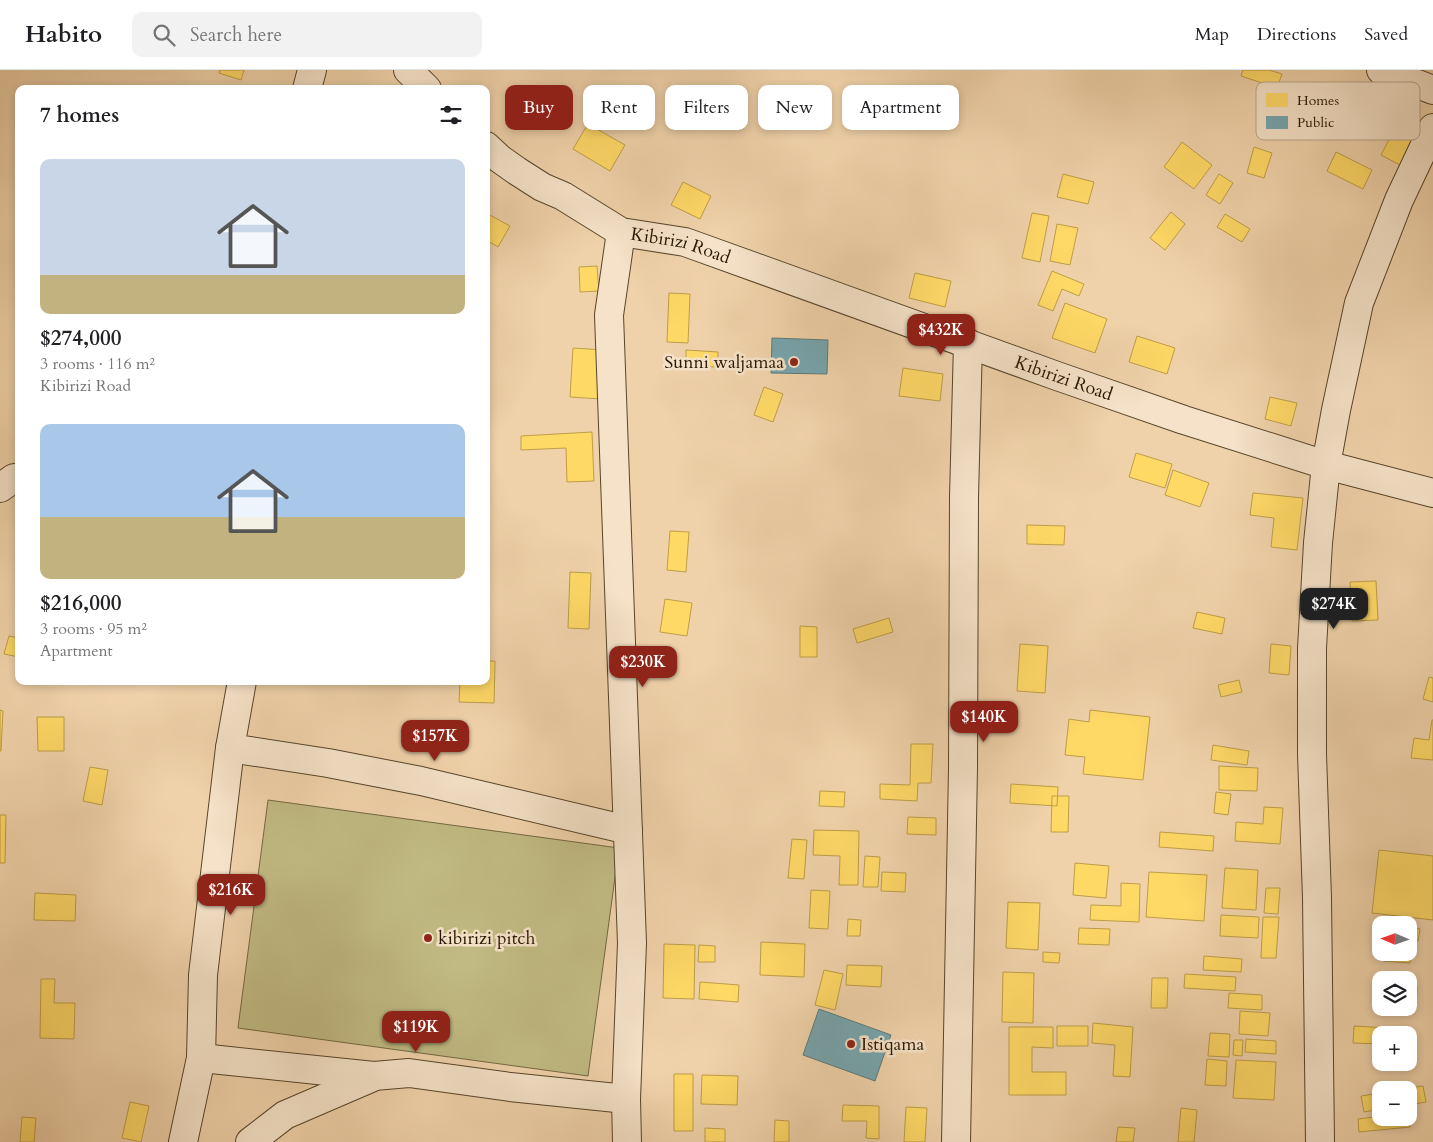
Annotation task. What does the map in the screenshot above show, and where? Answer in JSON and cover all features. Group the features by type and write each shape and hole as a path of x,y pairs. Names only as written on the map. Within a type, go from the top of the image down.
{"street":[{"path":"308,85 312,70"},
{"path":"408,70 423,85"},
{"path":"1381,70 1412,82"},
{"path":"1420,85 1433,90"},
{"path":"1320,1142 1317,898 1312,754 1312,648 1318,543 1326,465 1359,303 1399,200 1433,128"},
{"name":"Kibirizi Road","path":"490,150 500,159 542,187 563,196 621,232 685,242 1184,420 1326,465 1433,494"},
{"path":"621,232 609,314 632,943 626,1099 627,1142"},
{"path":"956,1142 963,768 964,497 968,343"},
{"path":"0,488 15,478"},
{"path":"183,1142 201,1058 203,974 230,748 241,685"},
{"path":"230,748 421,781 628,830"},
{"path":"201,1058 374,1076 409,1074 626,1099"},
{"path":"250,1142 285,1115 374,1076"}],"shaded area":[{"name":"kibirizi pitch","path":"268,800 619,848 588,1076 238,1028"}],"building: Homes":[{"path":"220,70 244,70 241,80 219,73"},
{"path":"1243,70 1269,70 1282,74 1279,82 1259,82 1241,76"},
{"path":"584,130 599,130 625,145 610,171 573,149"},
{"path":"1389,140 1417,140 1402,166 1381,155"},
{"path":"1182,142 1212,165 1194,189 1164,167"},
{"path":"1254,147 1272,153 1264,178 1247,173"},
{"path":"1336,152 1372,170 1363,189 1327,171"},
{"path":"1063,174 1094,182 1088,204 1057,197"},
{"path":"1219,174 1233,183 1220,204 1206,195"},
{"path":"683,182 711,196 700,219 671,205"},
{"path":"1171,212 1185,224 1165,250 1150,238"},
{"path":"1032,213 1049,216 1040,262 1022,258"},
{"path":"1225,214 1250,229 1242,242 1217,227"},
{"path":"490,215 510,226 498,247 490,242"},
{"path":"1057,224 1078,228 1070,265 1050,261"},
{"path":"597,266 599,291 580,292 579,267"},
{"path":"1052,271 1084,284 1079,296 1062,289 1053,311 1038,305"},
{"path":"915,273 951,281 945,307 909,298"},
{"path":"669,293 690,294 688,343 667,342"},
{"path":"1065,303 1107,319 1095,353 1052,338"},
{"path":"1137,336 1175,348 1167,374 1129,362"},
{"path":"573,348 604,350 601,399 570,397"},
{"path":"686,350 718,352 718,367 686,366"},
{"path":"903,368 943,374 940,401 899,396"},
{"path":"764,387 783,394 773,422 754,415"},
{"path":"1270,397 1297,403 1291,426 1265,419"},
{"path":"592,432 594,481 567,482 566,448 521,450 521,436"},
{"path":"1136,453 1172,464 1165,488 1129,477"},
{"path":"1173,470 1209,483 1200,507 1165,495"},
{"path":"1253,493 1303,498 1297,550 1271,547 1274,518 1250,515"},
{"path":"1027,525 1065,526 1064,545 1027,544"},
{"path":"670,531 689,532 686,572 667,570"},
{"path":"570,572 591,573 589,629 568,628"},
{"path":"1376,581 1378,620 1352,621 1350,582"},
{"path":"665,599 692,603 687,636 660,632"},
{"path":"1197,612 1225,618 1222,634 1193,628"},
{"path":"889,618 893,632 857,643 853,629"},
{"path":"800,626 817,627 817,657 800,657"},
{"path":"9,636 15,637 15,656 4,654"},
{"path":"1020,644 1048,646 1045,693 1017,691"},
{"path":"1271,644 1291,646 1289,675 1269,673"},
{"path":"490,661 495,661 494,703 459,702 460,685 490,685"},
{"path":"1429,677 1433,678 1433,702 1423,699"},
{"path":"1239,680 1242,692 1221,697 1218,685"},
{"path":"0,710 3,711 1,751 0,751"},
{"path":"1090,710 1150,717 1143,780 1083,774 1085,757 1065,755 1069,719 1089,722"},
{"path":"37,717 64,717 64,751 38,751"},
{"path":"1432,720 1433,760 1411,758 1414,738 1429,740"},
{"path":"911,744 933,744 931,783 918,783 917,801 880,799 880,784 910,785"},
{"path":"1213,745 1249,751 1247,765 1211,760"},
{"path":"1219,766 1258,768 1257,791 1219,790"},
{"path":"90,767 108,770 102,805 83,801"},
{"path":"1011,784 1058,787 1057,806 1010,803"},
{"path":"820,791 845,792 844,807 819,806"},
{"path":"1216,792 1231,794 1228,815 1214,813"},
{"path":"1052,796 1069,796 1068,832 1051,832"},
{"path":"1264,807 1283,808 1280,844 1235,841 1236,822 1263,824"},
{"path":"0,815 6,815 5,863 0,863"},
{"path":"908,817 936,818 936,835 907,834"},
{"path":"814,830 859,831 858,885 839,885 840,856 813,855"},
{"path":"1160,832 1214,836 1213,851 1159,847"},
{"path":"792,839 807,840 804,879 788,878"},
{"path":"1379,850 1433,856 1433,920 1418,918 1418,916 1372,913"},
{"path":"865,856 880,857 878,887 863,887"},
{"path":"1075,863 1109,866 1106,898 1073,895"},
{"path":"1225,868 1258,870 1256,910 1222,908"},
{"path":"882,872 906,873 905,892 881,891"},
{"path":"1149,872 1207,875 1204,921 1146,917"},
{"path":"1121,883 1140,884 1139,922 1090,920 1091,905 1121,906"},
{"path":"1266,888 1280,888 1278,914 1264,913"},
{"path":"811,890 830,891 828,929 809,928"},
{"path":"35,893 76,895 75,921 34,920"},
{"path":"1008,902 1040,903 1038,950 1006,948"},
{"path":"1221,915 1259,917 1258,938 1220,936"},
{"path":"1263,917 1279,917 1276,958 1261,958"},
{"path":"848,919 861,920 860,936 847,936"},
{"path":"1079,928 1110,929 1109,945 1078,944"},
{"path":"761,942 805,944 804,977 760,975"},
{"path":"664,944 695,945 694,999 663,998"},
{"path":"699,945 715,946 715,962 698,962"},
{"path":"1043,952 1060,953 1059,963 1043,962"},
{"path":"1204,956 1242,959 1241,972 1203,970"},
{"path":"1383,961 1410,961 1410,963"},
{"path":"847,965 882,966 881,987 846,985"},
{"path":"824,970 843,974 835,1010 815,1005"},
{"path":"1003,972 1034,973 1033,1023 1002,1022"},
{"path":"1185,974 1236,977 1235,991 1184,988"},
{"path":"1152,978 1168,978 1167,1008 1151,1008"},
{"path":"41,979 55,979 54,1003 75,1003 74,1039 40,1038"},
{"path":"700,982 739,985 738,1002 699,999"},
{"path":"1229,993 1262,995 1262,1010 1228,1008"},
{"path":"1240,1011 1270,1013 1268,1036 1239,1034"},
{"path":"1093,1023 1133,1027 1130,1077 1113,1076 1115,1045 1092,1043"},
{"path":"1057,1026 1088,1026 1088,1046 1057,1046"},
{"path":"1354,1026 1372,1027 1372,1044 1353,1043"},
{"path":"1009,1027 1053,1027 1053,1048 1032,1047 1032,1072 1066,1072 1066,1095 1009,1095"},
{"path":"1210,1033 1230,1034 1229,1057 1208,1056"},
{"path":"1246,1039 1276,1041 1276,1054 1245,1052"},
{"path":"1234,1040 1243,1040 1242,1056 1233,1055"},
{"path":"1207,1059 1227,1061 1226,1086 1205,1085"},
{"path":"1236,1060 1276,1062 1274,1100 1233,1098"},
{"path":"674,1074 693,1074 693,1131 674,1131"},
{"path":"702,1075 738,1076 737,1105 701,1104"},
{"path":"1423,1086 1426,1102 1417,1104 1417,1087"},
{"path":"1372,1094 1372,1111 1364,1112 1361,1096"},
{"path":"130,1102 149,1106 141,1142 122,1138"},
{"path":"843,1105 879,1106 879,1139 866,1138 867,1121 842,1121"},
{"path":"906,1107 927,1108 925,1142 904,1142"},
{"path":"1181,1108 1197,1110 1194,1142 1178,1142"},
{"path":"22,1117 36,1118 34,1142 20,1142"},
{"path":"1372,1117 1372,1126 1410,1127 1359,1132 1358,1119"},
{"path":"775,1120 789,1121 789,1142 774,1142"},
{"path":"1118,1127 1135,1128 1133,1142 1116,1142"},
{"path":"705,1128 725,1129 725,1142 705,1142"}],"building: Public":[{"path":"772,338 828,340 827,374 771,373"},
{"path":"819,1009 891,1035 875,1081 803,1055"}],"place":[{"name":"Sunni waljamaa","path":"794,362"},
{"name":"kibirizi pitch","path":"428,938"},
{"name":"Istiqama","path":"851,1044"}]}
